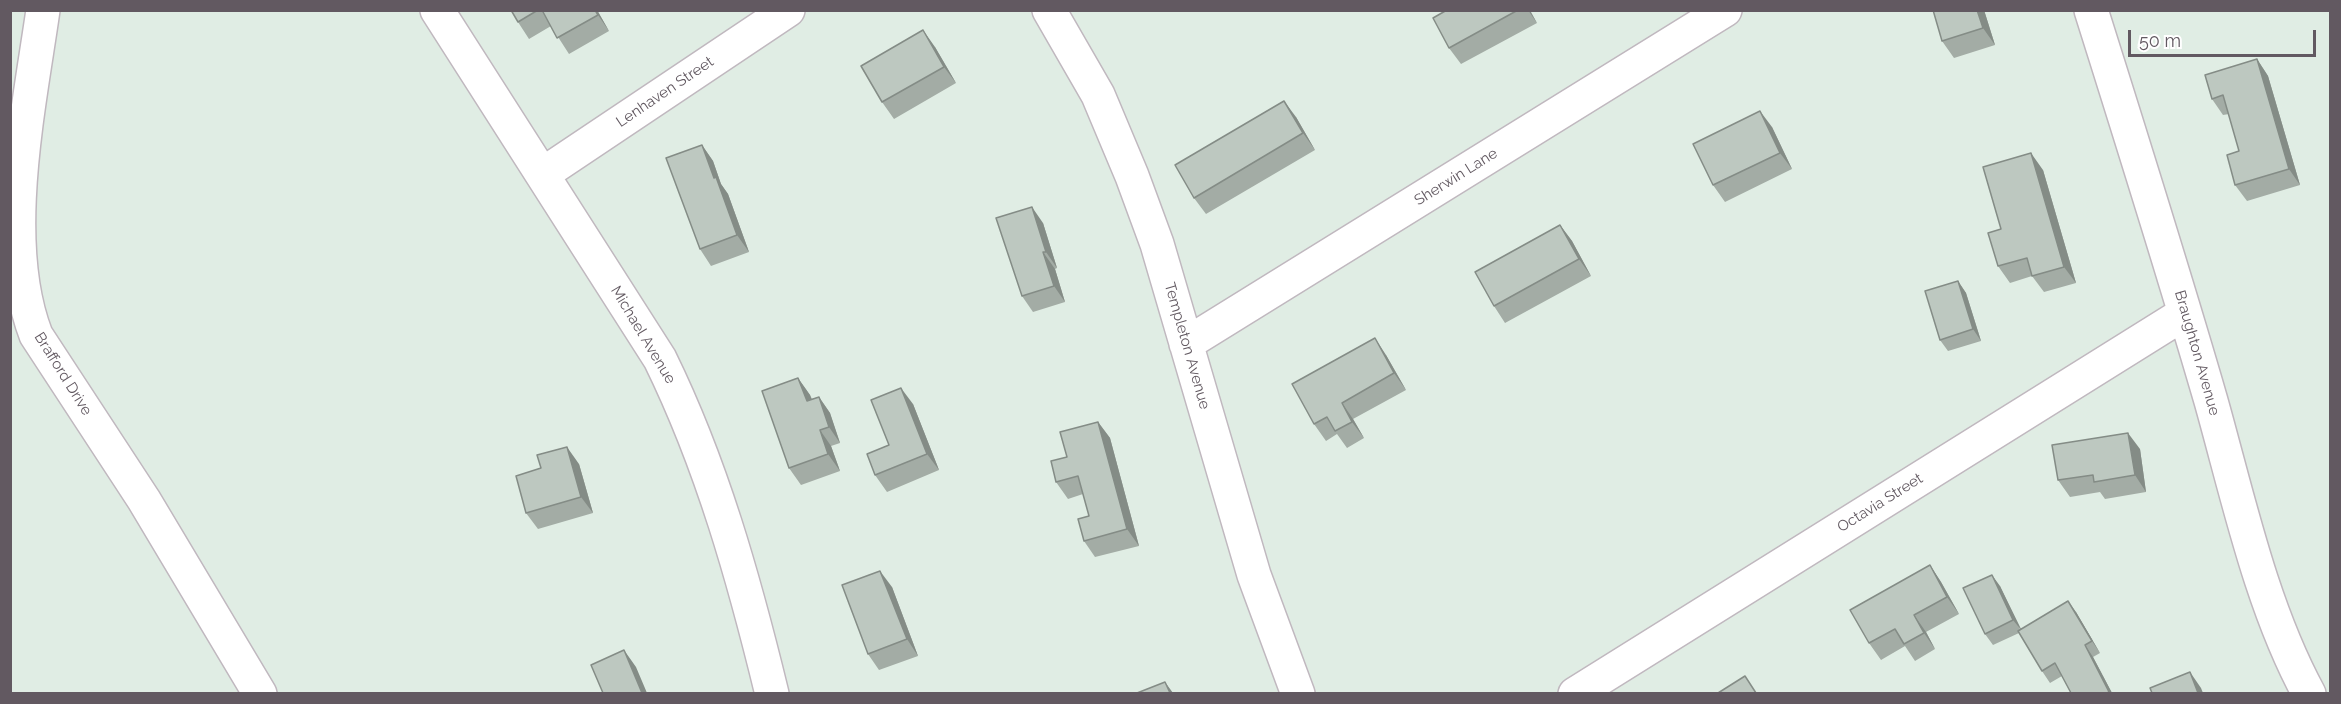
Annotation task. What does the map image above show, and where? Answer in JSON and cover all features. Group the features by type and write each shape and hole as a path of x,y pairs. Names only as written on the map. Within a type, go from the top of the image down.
{"street":[{"name":"Brafford Drive","path":"43,10 19,184 17,240 27,314 36,335 144,500 260,693"},
{"name":"Michael Avenue","path":"437,10 660,359 683,406 725,518 772,693"},
{"name":"Lenhaven Street","path":"543,174 788,10"},
{"name":"Templeton Avenue","path":"1049,10 1098,95 1157,244 1254,575 1298,693"},
{"name":"Sherwin Lane","path":"1186,344 1725,10"},
{"name":"Braughton Avenue","path":"2091,10 2185,313 2255,556 2282,635 2309,693"},
{"name":"Octavia Street","path":"1575,693 2185,313"}],"building":[{"path":"511,10 538,10 518,22"},
{"path":"542,10 595,10 598,15 557,38"},
{"path":"1447,10 1518,10 1449,48 1433,18"},
{"path":"1933,10 1977,10 1983,28 1942,41"},
{"path":"923,30 944,67 882,102 861,66"},
{"path":"2257,59 2289,169 2235,185 2227,155 2239,151 2223,95 2212,99 2205,75"},
{"path":"1284,101 1303,133 1194,198 1175,165"},
{"path":"1760,111 1780,153 1713,185 1693,144"},
{"path":"702,145 737,235 700,249 666,158"},
{"path":"2031,153 2064,267 2032,276 2027,258 1998,266 1988,233 2001,229 1983,167"},
{"path":"1032,207 1054,286 1022,296 996,218"},
{"path":"1560,225 1579,259 1494,306 1475,272"},
{"path":"1958,281 1973,329 1940,340 1925,291"},
{"path":"1375,338 1394,373 1342,403 1352,422 1335,431 1327,417 1314,424 1292,384"},
{"path":"798,378 807,401 819,397 829,427 820,430 828,454 789,468 762,391"},
{"path":"901,388 927,454 875,475 867,454 889,445 871,400"},
{"path":"1098,422 1127,529 1084,541 1078,519 1089,516 1078,476 1056,482 1051,461 1067,457 1060,432"},
{"path":"2128,433 2135,475 2094,482 2093,475 2058,480 2052,445"},
{"path":"567,447 581,497 526,513 516,476 541,468 537,455"},
{"path":"1930,565 1947,597 1914,615 1924,633 1904,644 1895,629 1869,643 1850,610"},
{"path":"880,571 907,639 868,654 842,585"},
{"path":"1992,575 2013,620 1985,634 1963,588"},
{"path":"2068,601 2092,641 2085,645 2109,692 2107,693 2071,693 2055,663 2042,671 2018,631"},
{"path":"624,650 642,693 603,693 591,665"},
{"path":"2190,672 2198,693 2152,693 2150,688"},
{"path":"1745,676 1756,693 1718,693"},
{"path":"1165,682 1170,693 1137,693"}]}
